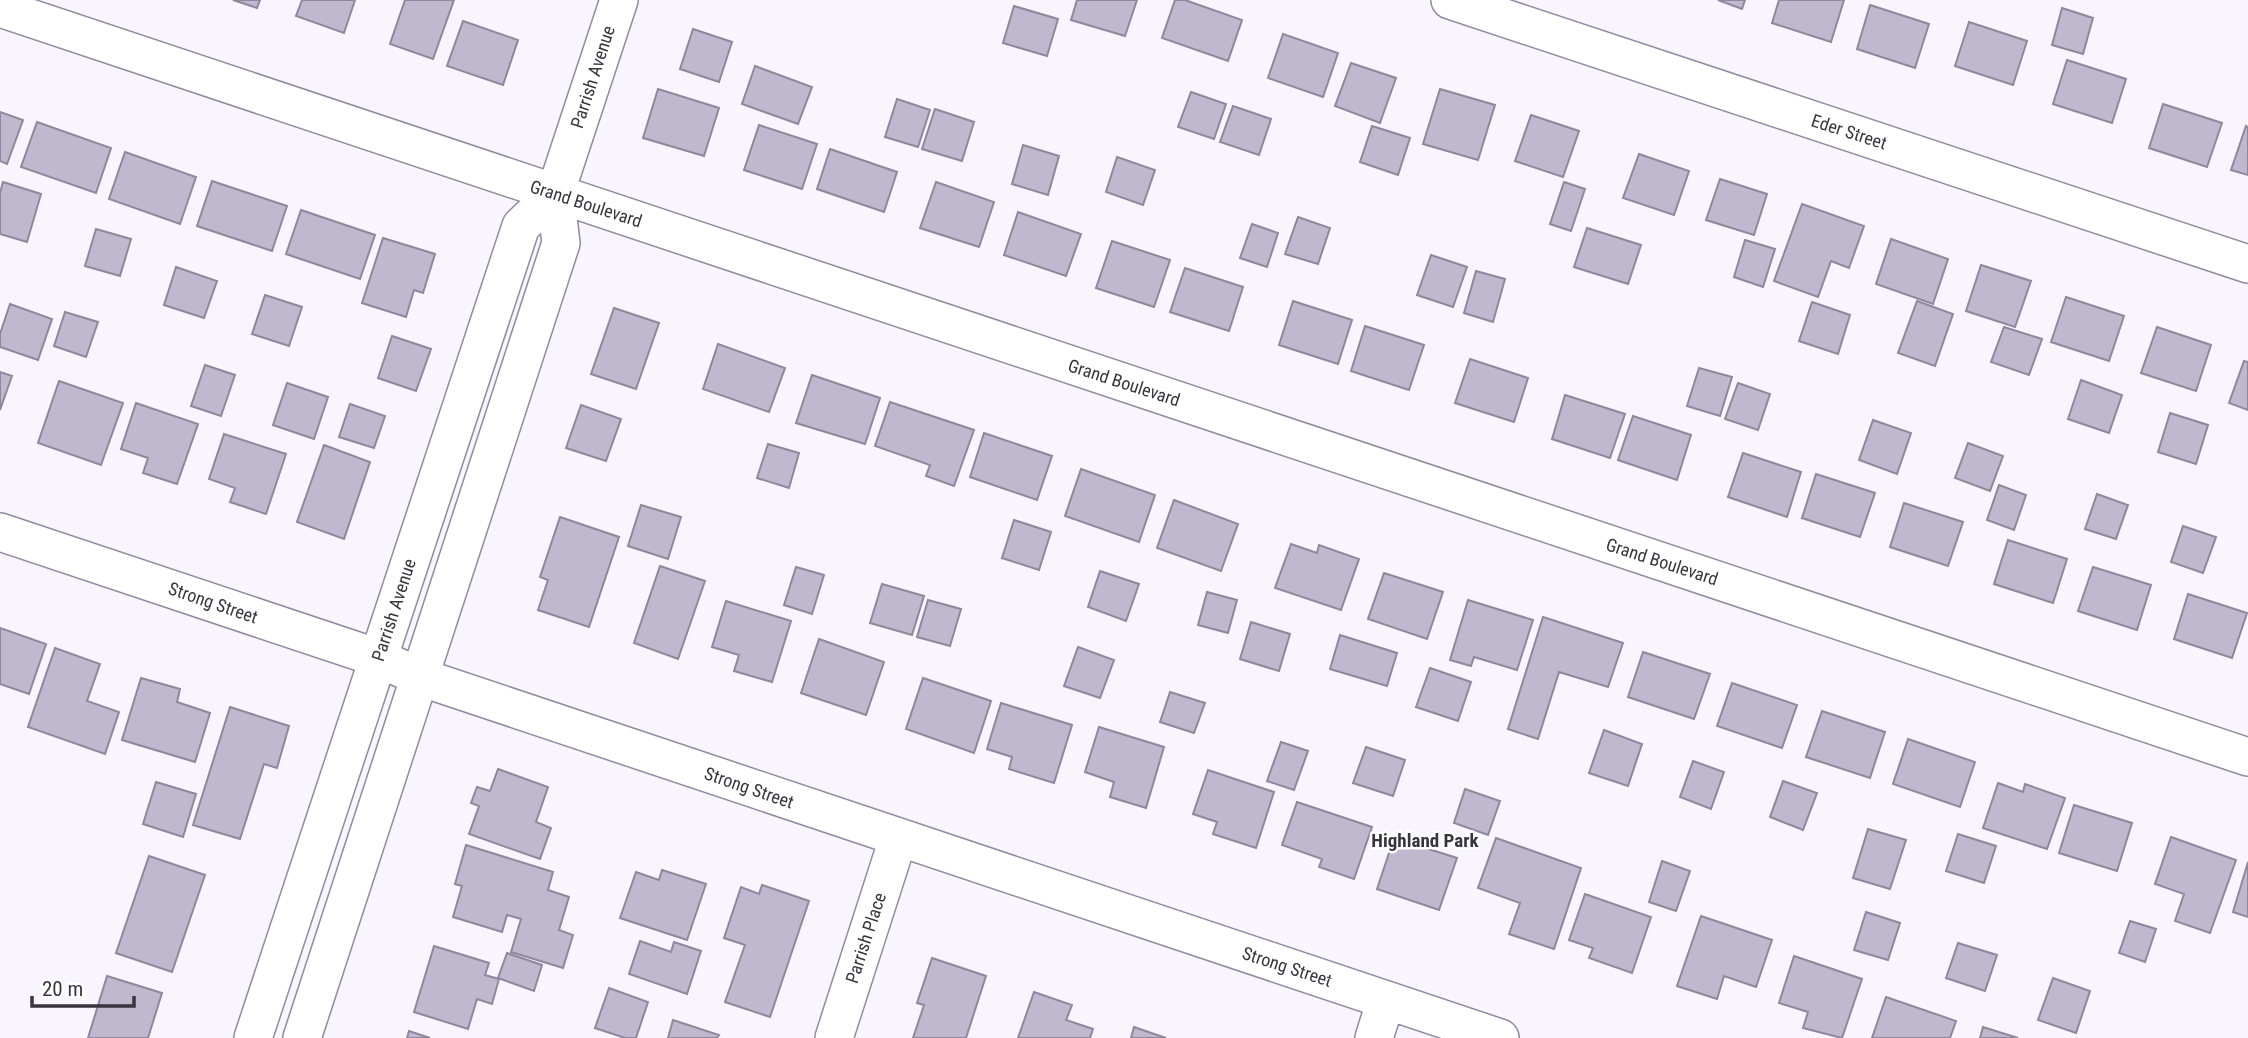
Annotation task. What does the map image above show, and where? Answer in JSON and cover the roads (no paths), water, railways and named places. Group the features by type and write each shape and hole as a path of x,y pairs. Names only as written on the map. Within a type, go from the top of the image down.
{"street":[{"name":"Parrish Avenue","path":"302,1038 561,243 555,194 619,0"},
{"name":"Eder Street","path":"1450,0 2248,264"},
{"name":"Grand Boulevard","path":"0,8 2248,757"},
{"name":"Parrish Avenue","path":"253,1038 521,226 555,194"},
{"name":"Strong Street","path":"0,532 378,658 419,677 898,839 1500,1038"},
{"name":"Parrish Place","path":"834,1038 898,839"},
{"path":"1374,1038 1386,1000"}],"district":[{"name":"Highland Park","path":"1425,840"}]}
